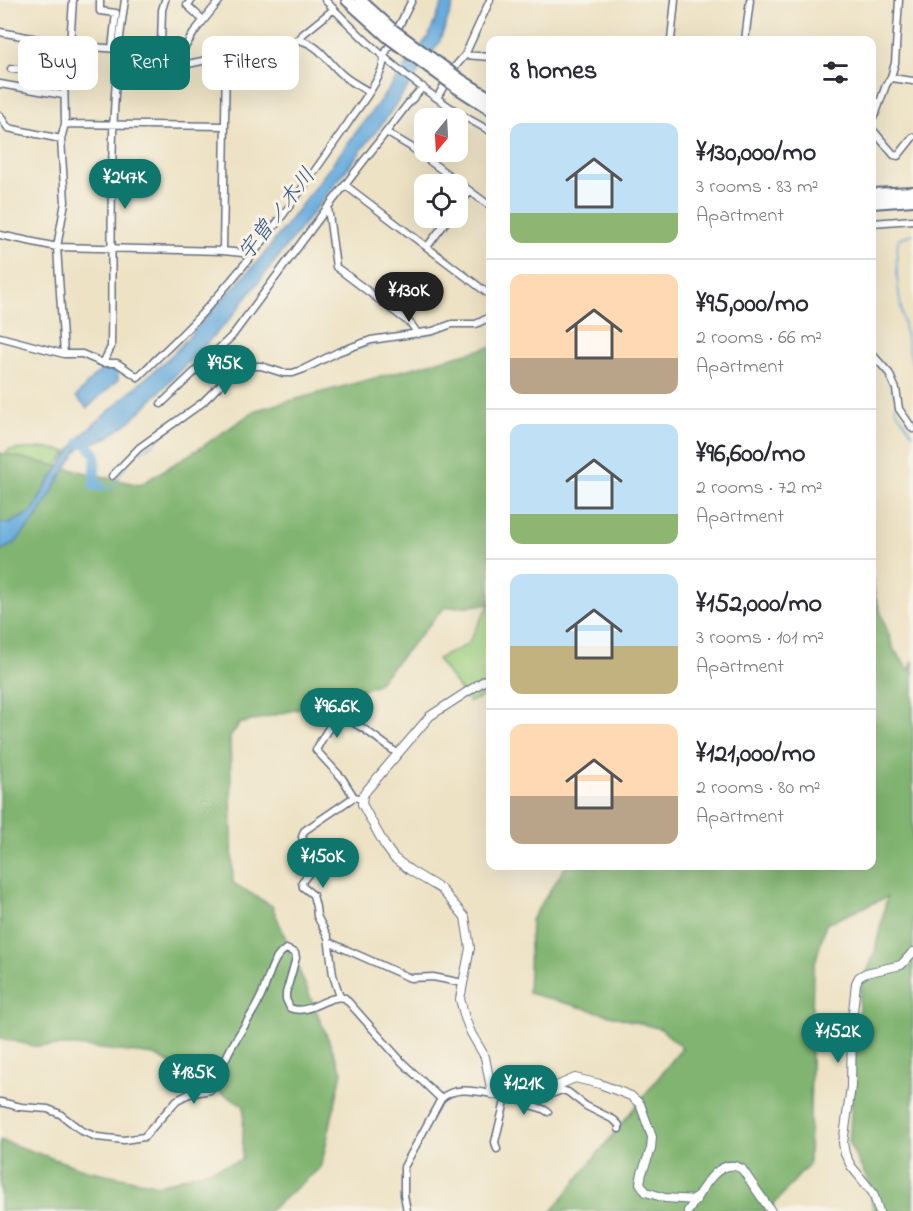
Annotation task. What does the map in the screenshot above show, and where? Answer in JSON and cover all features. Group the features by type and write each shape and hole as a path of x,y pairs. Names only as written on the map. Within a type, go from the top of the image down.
{"highway":[{"path":"347,0 486,105"},
{"path":"360,0 391,34"},
{"path":"458,83 486,96"},
{"path":"876,194 913,192"},
{"path":"876,203 913,200"}],"street":[{"path":"71,36 73,0"},
{"path":"100,0 100,11 116,13 115,36"},
{"path":"118,36 125,0"},
{"path":"161,36 162,10 165,0"},
{"path":"192,0 187,5 203,20"},
{"path":"190,40 220,0"},
{"path":"325,0 351,28 437,98 486,129"},
{"path":"0,337 64,354 82,354 103,363 117,363 138,377 206,309 253,254 309,180 385,65 412,0"},
{"path":"437,98 454,68 465,55 490,0"},
{"path":"671,36 675,0"},
{"path":"746,36 750,0"},
{"path":"876,113 895,63 899,0"},
{"path":"334,9 303,34 299,40 310,43 322,52 344,76 369,92"},
{"path":"0,32 22,36"},
{"path":"465,55 486,57"},
{"path":"11,69 18,69"},
{"path":"891,78 913,81"},
{"path":"0,84 63,95"},
{"path":"160,404 232,336 422,86"},
{"path":"63,90 65,124 61,139 65,202 57,247 64,354"},
{"path":"103,363 111,347 114,90"},
{"path":"223,251 226,90"},
{"path":"0,116 8,128 61,139"},
{"path":"65,124 225,126"},
{"path":"386,132 411,147 486,203"},
{"path":"876,134 894,155 898,156 913,137"},
{"path":"345,185 486,292"},
{"path":"328,207 336,267 411,324 418,334"},
{"path":"876,223 913,220"},
{"path":"428,247 442,228"},
{"path":"0,235 57,247 223,251 253,254"},
{"path":"112,476 139,448 202,403 225,380 247,366 261,366 283,373 293,373 338,352 371,340 432,332 452,324 476,324 486,319"},
{"path":"876,358 889,372 896,388 899,409 913,429"},
{"path":"340,997 333,975 328,937 317,916 313,894 303,887 302,882 314,861 302,837 304,831 358,798 430,716 486,680"},
{"path":"397,753 350,720 339,720 333,724 316,750 358,798 394,858 441,889 465,917 470,948 460,999 465,1018 485,1057 492,1094"},
{"path":"329,942 410,978 433,976 463,983"},
{"path":"0,1102 21,1107 48,1109 60,1114 82,1131 98,1137 124,1140 144,1137 177,1100 189,1094 210,1090 218,1079 231,1048 262,996 279,954 286,950 295,953 296,958 286,993 290,1008 300,1010 340,997 349,1001 402,1062 441,1099"},
{"path":"879,1211 873,1193 851,1166 843,1143 850,1087 852,1021 856,983 866,973 902,965 913,952"},
{"path":"525,1100 575,1078 600,1084 631,1096 640,1104 652,1137 651,1149 640,1183 646,1192 665,1198 696,1200"},
{"path":"407,1211 404,1195 404,1167 441,1099 450,1092 492,1094 530,1102 562,1090 586,1106 614,1120 619,1125 619,1129"},
{"path":"509,1097 543,1109 548,1113"},
{"path":"497,1149 495,1142 509,1097"},
{"path":"688,1211 716,1172 723,1166 736,1165 750,1178 771,1211"}],"green space":[{"path":"486,348 486,604 444,608 377,684 342,698 239,724 230,737 233,883 272,906 342,1072 321,1167 269,1211 0,1211 0,1140 86,1170 159,1185 242,1160 244,1106 155,1055 75,1046 34,1046 0,1038 0,453 140,485 256,410"},
{"path":"47,448 68,452 40,485 0,460 9,450"},
{"path":"876,599 894,650 910,670 913,660 913,1211 873,1211 870,1185 849,1143 860,991 875,951 887,897 826,924 813,970 809,1164 768,1211 552,1211 682,1048 661,1029 528,993 531,920 563,870 876,870"},
{"path":"486,610 486,696 469,702 437,659 467,645"}],"water":[{"path":"444,0 455,0 439,43 384,121 230,319 134,418 107,438 80,447 38,516 15,543 0,551 0,522 9,524 32,512 46,486 81,436 174,353 265,253 428,37"},
{"path":"108,366 118,373 118,380 87,408 76,397 94,376"}],"waterway":[{"path":"913,234 899,238 897,250 903,319 913,365"},
{"path":"338,355 381,342 435,333"},
{"path":"882,369 888,377 894,394"},
{"path":"895,405 913,434"},
{"path":"140,452 165,433"},
{"name":"宇曽ノ木川","path":"80,442 87,444 96,455 94,486 101,486"},
{"path":"101,486 106,490 110,489 126,466"}]}
